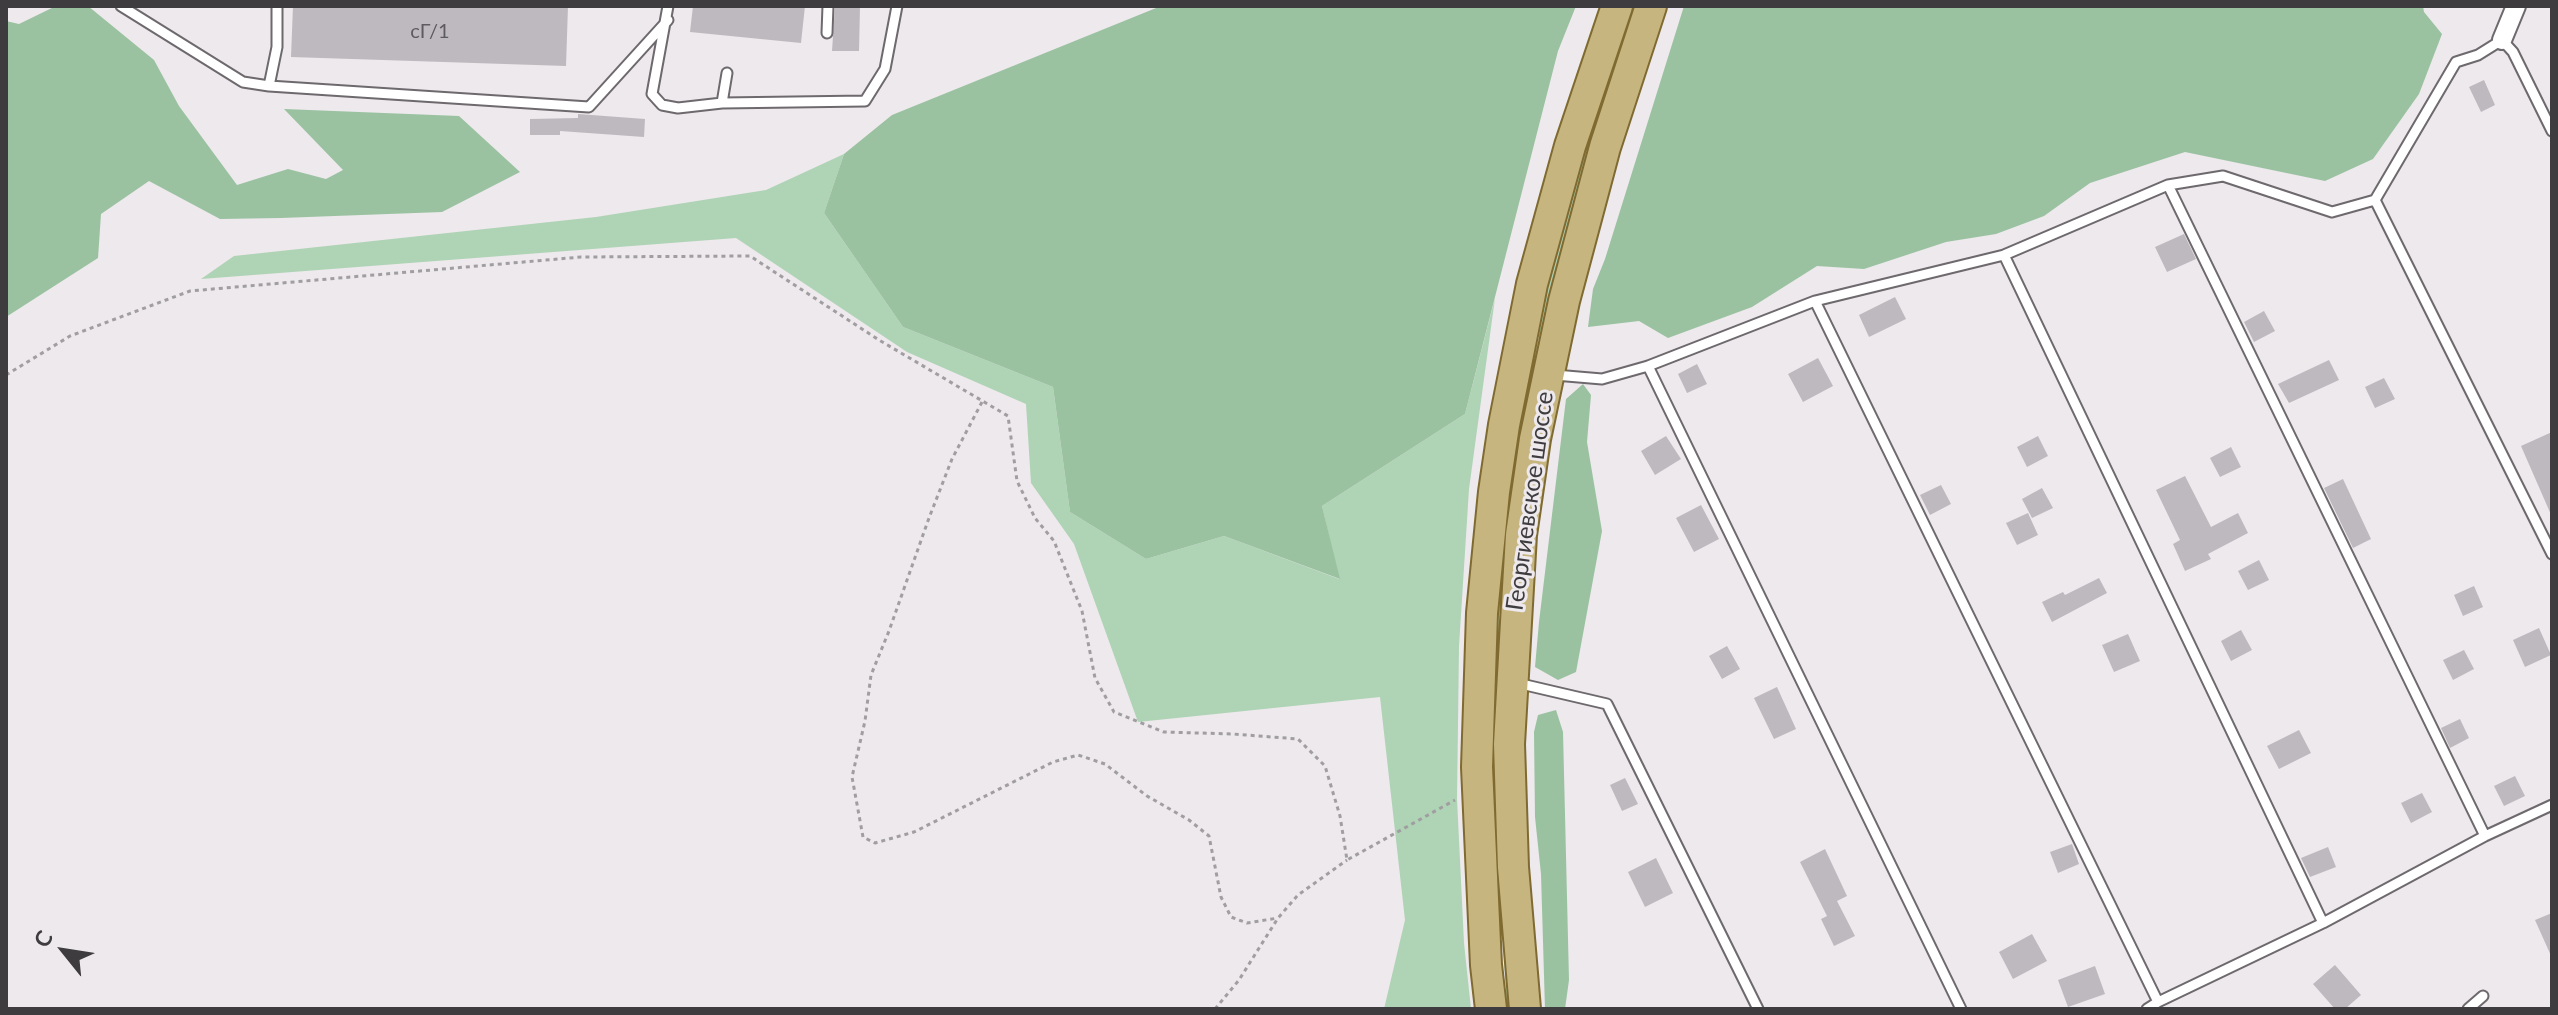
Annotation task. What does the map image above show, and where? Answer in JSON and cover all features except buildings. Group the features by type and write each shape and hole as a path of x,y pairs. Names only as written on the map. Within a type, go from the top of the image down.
{"main road":[{"name":"Георгиевское шоссе","path":"1491,1009 1478,803 1482,613 1487,550 1504,425 1532,284 1570,146 1617,6"},
{"name":"Георгиевское шоссе","path":"1525,1009 1510,812 1512,681 1521,535 1547,374 1590,201 1651,6"}],"street":[{"path":"2502,40 2516,6"}],"lane":[{"path":"269,86 277,47 277,6"},
{"path":"668,6 668,20 652,94 662,105 678,108 722,103 865,101 885,69 897,6"},
{"path":"827,33 828,6"},
{"path":"126,7 243,82 589,107 668,20"},
{"path":"1547,374 1602,379 1648,366 1815,301 2004,255 2168,185 2223,176 2332,212 2375,200 2456,62 2478,55 2502,40 2513,52 2552,131"},
{"path":"722,103 727,73"},
{"path":"2168,185 2485,836"},
{"path":"2375,200 2552,554"},
{"path":"2004,255 2323,923"},
{"path":"1815,301 2158,1002"},
{"path":"1648,366 1961,1009"},
{"path":"1512,681 1607,704 1758,1009"},
{"path":"2147,1009 2323,923 2485,836 2552,805"},
{"path":"2468,1009 2483,996"}],"path":[{"path":"6,375 70,336 190,291 581,257 750,256 879,340 1008,416 1017,481 1035,518 1054,541 1060,555 1082,611 1095,678 1114,712 1164,732 1298,739 1325,766 1340,816 1347,860"},
{"path":"983,401 952,459 871,675 865,721 852,777 863,837 875,843 914,832 1053,762 1078,755 1105,764 1147,796 1189,820 1209,836 1221,897 1231,917 1247,923 1278,918"},
{"path":"1215,1009 1239,980 1278,918 1298,895 1347,860 1457,799 1478,803"}],"green space":[{"path":"56,6 88,6 154,60 179,106 237,185 288,169 326,179 343,170 284,109 459,116 520,172 442,212 281,218 220,219 149,181 101,214 98,258 6,317 6,21 19,24"},
{"path":"1161,6 1576,6 1558,51 1465,414 1322,506 1340,579 1224,536 1146,559 1070,512 1053,387 903,327 824,213 844,154 892,115"},
{"path":"1629,6 1638,6 1547,338 1536,337 1583,139"},
{"path":"1684,6 2423,6 2424,12 2442,34 2419,94 2373,159 2325,181 2185,152 2090,183 2044,216 1996,234 1946,242 1864,269 1817,266 1752,307 1668,338 1639,321 1588,327 1593,289"},
{"path":"844,154 824,213 903,327 1053,387 1070,512 1146,559 1224,536 1339,579 1322,506 1465,414 1495,298 1469,489 1459,646 1457,799 1464,943 1471,1009 1384,1009 1405,920 1380,697 1138,722 1074,544 1031,483 1026,404 907,352 736,238 201,279 234,256 596,217 766,190"},
{"path":"1583,384 1591,395 1587,442 1602,531 1576,672 1558,680 1535,667 1566,399"},
{"path":"1510,522 1500,668 1494,661 1506,525"},
{"path":"1498,690 1514,1009 1507,1009 1495,811 1495,696"},
{"path":"1556,710 1563,732 1569,980 1565,1009 1545,1009 1534,732 1538,715"}]}
